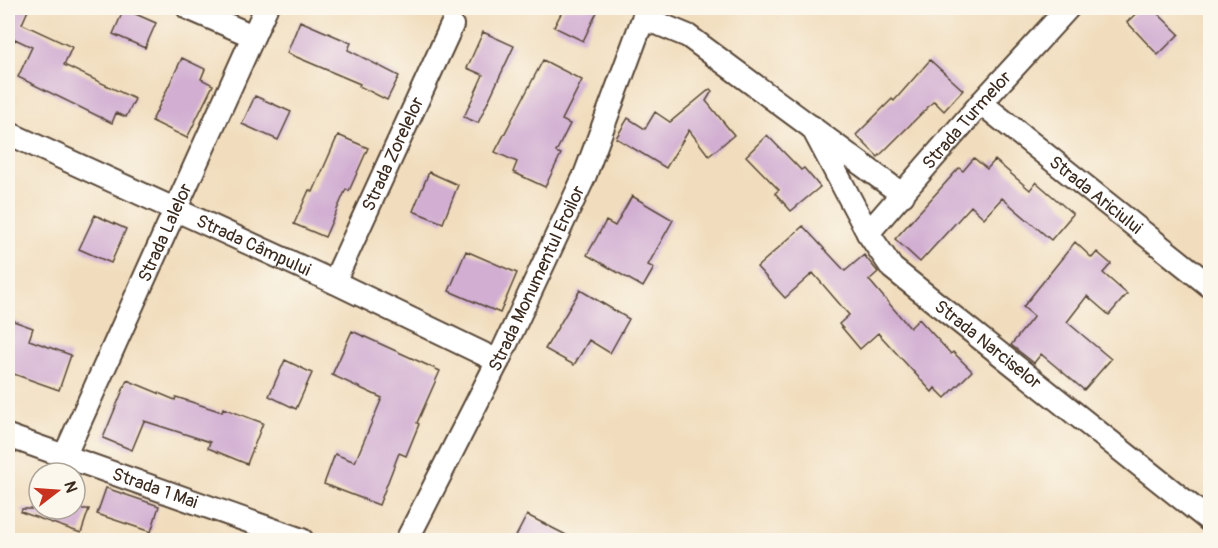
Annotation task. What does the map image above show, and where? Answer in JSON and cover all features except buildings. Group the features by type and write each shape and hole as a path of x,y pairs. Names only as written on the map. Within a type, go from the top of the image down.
{"street":[{"path":"188,8 253,36"},
{"name":"Strada Lalelor","path":"64,457 174,208 266,8"},
{"name":"Strada Turmelor","path":"868,233 981,103 1068,8"},
{"name":"Strada Narciselor","path":"646,14 688,36 903,195"},
{"name":"Strada Monumentul Eroilor","path":"407,540 498,360 585,175 646,14"},
{"name":"Strada Zorelelor","path":"334,282 452,25"},
{"name":"Strada Ariciului","path":"981,103 1210,286"},
{"name":"Strada Narciselor","path":"812,127 868,233 892,268 1210,521"},
{"name":"Strada Câmpului","path":"8,133 334,282 498,360"},
{"name":"Strada 1 Mai","path":"8,436 302,540"}]}
